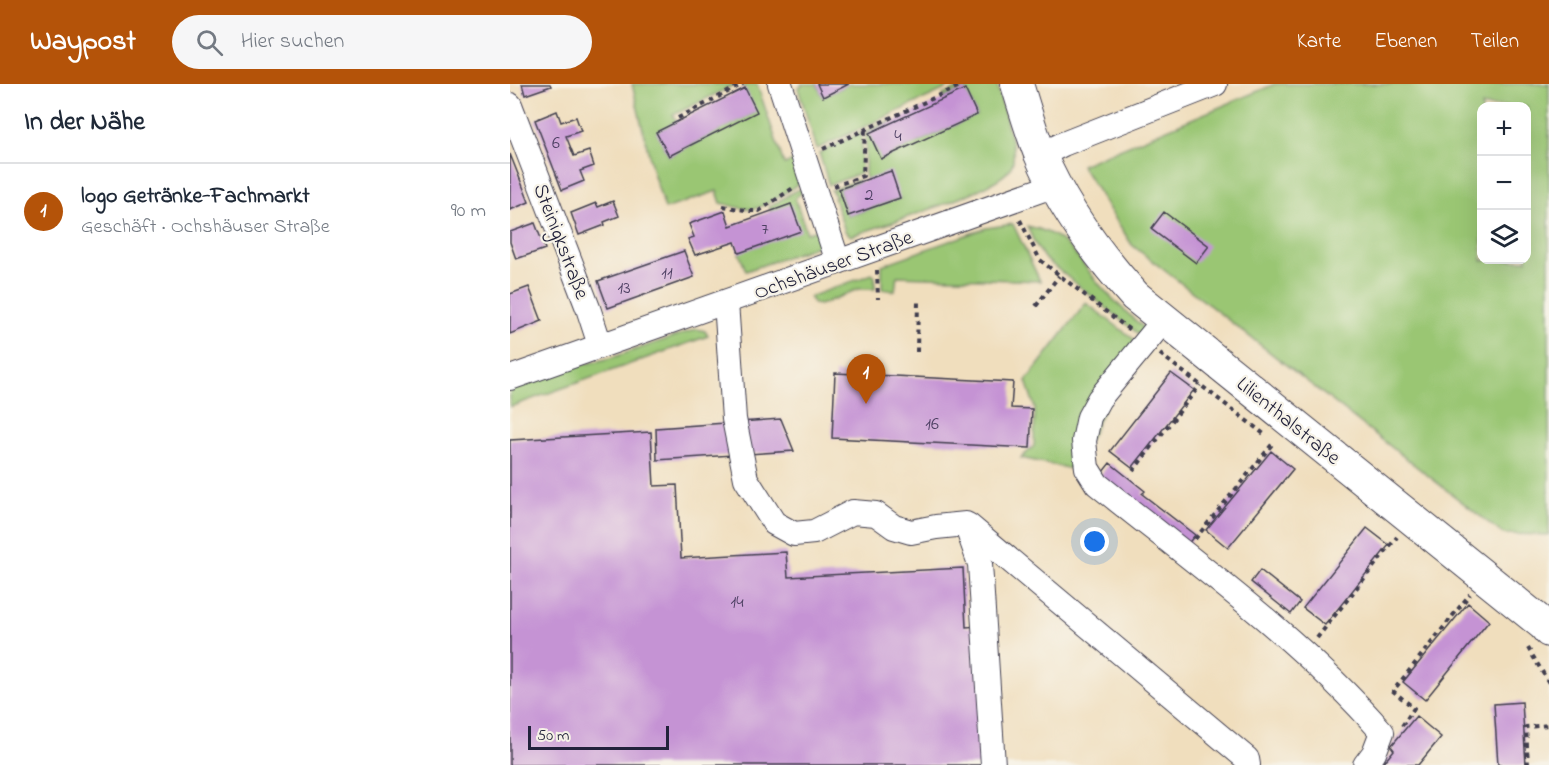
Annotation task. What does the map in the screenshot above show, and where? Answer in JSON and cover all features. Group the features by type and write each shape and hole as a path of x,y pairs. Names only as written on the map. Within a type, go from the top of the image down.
{"main road":[{"path":"1017,84 1030,126 1055,185"},
{"name":"Lilienthalstraße","path":"1055,185 1104,262 1135,296 1547,626"}],"street":[{"path":"780,84 838,262"},
{"path":"1041,155 1063,144 1215,84"},
{"name":"Steinigkstraße","path":"510,105 600,345"},
{"name":"Ochshäuser Straße","path":"510,378 1055,185"},
{"path":"726,302 734,419 746,479 774,522 794,534 814,532 853,512 876,514 894,527 911,532 936,526 966,524 1247,759 1248,765"},
{"path":"1164,320 1099,399 1089,417 1084,441 1087,468 1097,484 1305,653 1349,693 1382,732 1374,753 1365,765"},
{"path":"966,524 980,564 993,765"}],"path":[{"path":"678,118 743,84"},
{"path":"803,158 964,84"},
{"path":"723,206 750,212 759,211 791,189 813,187 863,176 865,129"},
{"path":"870,251 877,268 878,299"},
{"path":"1036,306 1059,275"},
{"path":"916,352 918,300"},
{"path":"1133,471 1200,385"},
{"path":"1183,553 1274,442"},
{"path":"1305,653 1397,537"},
{"path":"1382,732 1400,729 1414,708 1393,691 1470,594"},
{"path":"1528,765 1526,727 1549,725"}],"green space":[{"path":"632,84 736,84 673,115 677,122 657,132 669,156 756,112 743,85 757,84 784,164 796,160 803,182 756,208 743,208 721,203 717,191 665,209 654,176"},
{"path":"801,84 817,84 823,97 849,84 956,84 817,149 798,88 802,86"},
{"path":"968,84 997,84 1013,148 1013,160 1009,170 999,179 960,198 851,236 845,231 834,198 836,197 831,190 858,180 860,182 839,190 848,216 900,198 867,180 865,174 866,131 889,121 890,123 869,133 882,159 977,115 965,89 944,98 943,95"},
{"path":"1275,84 1549,84 1549,535 1503,534 1132,245 1081,165"},
{"path":"862,132 861,173 829,185 819,153"},
{"path":"805,187 806,190 795,198 807,233 818,230 823,244 746,271 739,253 771,211 769,207"},
{"path":"1013,224 1040,281 897,276 895,291 882,289 882,265 986,228"},
{"path":"1027,226 1055,236 1074,252 1108,294 1146,330 1141,336 1044,258"},
{"path":"872,274 875,277 875,289 858,289 820,305 814,304 809,297"},
{"path":"1086,303 1135,340 1076,470 1021,458 1034,446 1035,408 1026,381"},
{"path":"697,329 705,331 708,336 510,407 510,388 560,370 611,358"}],"building":[{"path":"522,84 550,84 551,86 525,95"},
{"path":"817,84 849,84 823,97"},
{"path":"745,88 757,112 669,156 656,132"},
{"path":"965,89 977,115 881,159 869,133"},
{"path":"557,111 561,122 576,117 581,131 566,136 574,156 589,151 594,166 580,171 584,181 562,190 535,120"},
{"path":"510,154 529,202 510,210"},
{"path":"891,171 900,198 848,216 839,189"},
{"path":"613,201 619,216 604,222 605,225 579,235 571,213 596,203 598,207"},
{"path":"791,204 801,231 739,253 735,242 695,255 688,239 694,237 689,224 725,211 730,226"},
{"path":"1164,212 1209,246 1196,263 1151,229"},
{"path":"535,223 545,249 516,259 510,242 510,232"},
{"path":"684,251 694,277 608,308 598,281"},
{"path":"529,287 542,321 510,334 510,294"},
{"path":"835,373 1013,382 1011,408 1032,409 1030,448 832,438"},
{"path":"1171,373 1194,390 1132,468 1110,451"},
{"path":"781,419 794,451 657,460 656,428"},
{"path":"651,432 654,486 677,485 681,558 786,552 788,577 963,568 966,627 979,626 986,765 510,765 510,440"},
{"path":"1271,451 1293,469 1228,548 1206,530"},
{"path":"1110,463 1145,491 1142,494 1195,535 1186,546 1098,478"},
{"path":"1367,528 1389,545 1325,625 1303,608"},
{"path":"1260,570 1300,602 1291,614 1251,582"},
{"path":"1468,603 1489,621 1425,700 1403,682"},
{"path":"1522,702 1526,765 1498,765 1494,704"},
{"path":"1416,716 1441,737 1418,765 1382,765 1394,750 1391,746"}],"place":[{"name":"logo Getränke-Fachmarkt","path":"866,404"}]}
